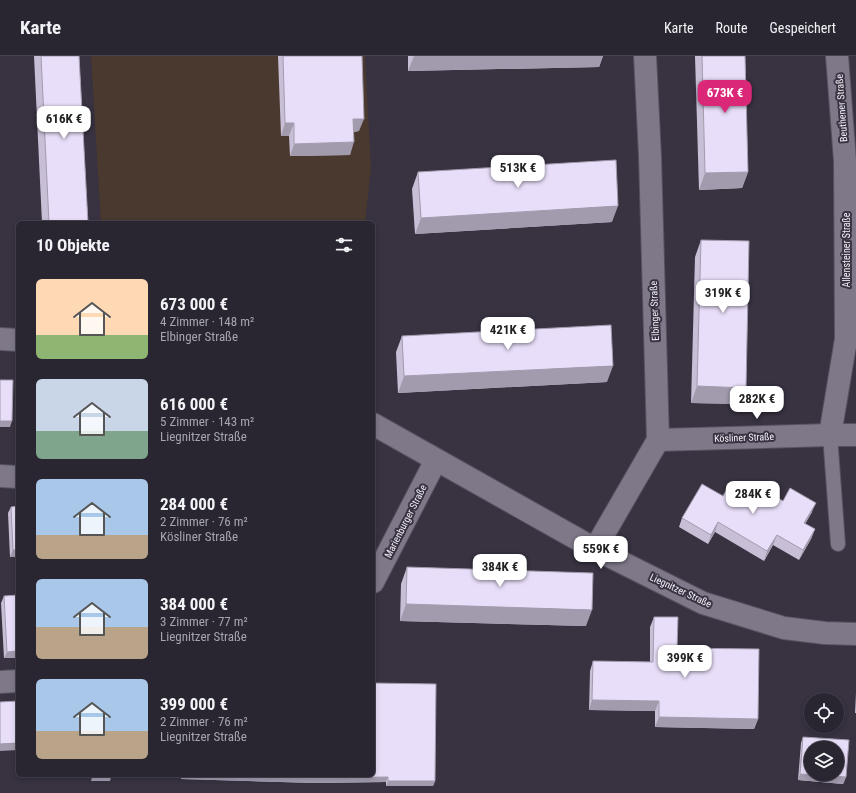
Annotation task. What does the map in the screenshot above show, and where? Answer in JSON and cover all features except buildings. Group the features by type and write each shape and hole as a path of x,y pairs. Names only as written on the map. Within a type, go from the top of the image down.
{"street":[{"name":"Elbinger Straße","path":"645,56 650,156 658,440"},
{"name":"Beuthener Straße","path":"837,56 845,161"},
{"name":"Allensteiner Straße","path":"830,435 851,339 845,161"},
{"path":"0,339 16,340"},
{"name":"Liegnitzer Straße","path":"375,425 595,549 704,603 751,619 784,628 825,633 856,634"},
{"name":"Kösliner Straße","path":"658,440 856,435"},
{"path":"595,549 658,440"},
{"name":"Marienburger Straße","path":"375,578 436,460"},
{"path":"0,476 16,477"},
{"path":"0,682 16,681"}],"lane":[{"path":"830,435 838,544"}],"shaded area":[{"path":"91,56 365,56 371,168 365,221 101,221"}]}
